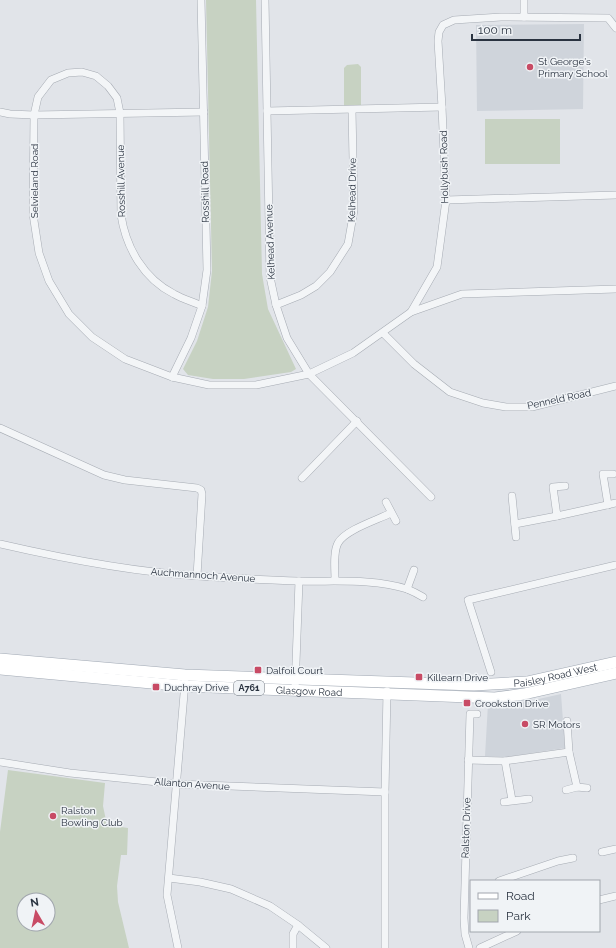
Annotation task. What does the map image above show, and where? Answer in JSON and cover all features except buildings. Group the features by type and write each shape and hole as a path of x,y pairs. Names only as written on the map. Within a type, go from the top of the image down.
{"main road":[{"name":"Glasgow Road","path":"0,659 185,681"},
{"name":"Paisley Road West","path":"500,697 519,695 616,662"},
{"name":"Glasgow Road","path":"0,670 185,681 387,688 500,697"},
{"name":"Paisley Road West","path":"494,684 521,682 551,683 616,674"},
{"name":"Glasgow Road","path":"387,688 494,684"}],"street":[{"name":"Rosshill Road","path":"172,377 191,338 202,306 207,270 202,0"},
{"name":"Kelhead Avenue","path":"265,0 270,277 276,305 287,338 309,374 431,497"},
{"path":"524,0 524,17"},
{"name":"Hollybush Road","path":"309,374 353,353 411,312 437,267 446,200 438,41 439,32 443,25 454,20 501,17 608,18 616,28"},
{"name":"Rosshill Avenue","path":"34,115 38,96 51,80 68,73 82,72 96,76 108,86 117,98 120,113 122,215 123,225 130,248 142,267 157,283 173,294 202,306"},
{"path":"267,111 442,107"},
{"name":"Kelhead Drive","path":"276,305 301,295 316,286 330,272 348,244 354,210 352,110"},
{"path":"0,112 34,115 204,112"},
{"name":"Selvieland Road","path":"34,115 33,214 39,253 49,281 69,314 92,337 125,358 172,377 209,385 256,385 309,374"},
{"path":"446,200 616,195"},
{"path":"411,312 462,294 616,289"},
{"name":"Penneld Road","path":"383,333 414,364 450,392 483,403 506,407 532,407 616,386"},
{"path":"302,478 357,421"},
{"path":"0,428 104,475 125,480 197,488 200,490 202,494 197,576"},
{"path":"608,505 603,474 613,474"},
{"path":"557,516 552,487 565,486"},
{"path":"512,496 516,537"},
{"path":"386,502 396,522"},
{"path":"515,524 616,503"},
{"path":"335,580 337,544 343,536 391,513"},
{"name":"Auchmannoch Avenue","path":"0,544 100,565 152,572 197,576 299,581 335,580 392,586 407,589 423,597"},
{"path":"491,672 468,600 616,565"},
{"path":"407,589 414,570"},
{"path":"295,685 299,581"},
{"path":"178,948 167,895 185,681"},
{"path":"385,948 387,688"},
{"name":"Ralston Drive","path":"470,948 465,934 464,918 468,888 468,760 470,714 477,714"},
{"path":"567,721 569,752 577,787"},
{"path":"468,760 506,761 569,752"},
{"path":"506,761 512,800"},
{"name":"Allanton Avenue","path":"0,762 70,773 177,784 385,792"},
{"path":"566,790 577,787 587,788"},
{"path":"504,802 529,798"},
{"path":"602,852 612,847"},
{"path":"502,880 557,858 573,858"},
{"path":"169,878 200,882 231,889 270,906 298,925 326,948"},
{"path":"600,900 616,896"},
{"path":"293,948 293,934 298,925"},
{"path":"480,948 515,932"}],"shaded area":[{"name":"St George's Primary School","path":"584,24 583,109 477,111 476,25"},
{"path":"561,694 565,748 506,757 485,756 488,704 504,705"}],"green space":[{"path":"206,0 256,0 262,274 268,309 296,369 291,372 244,379 213,379 188,375 183,369 197,341 208,307 212,271"},
{"path":"358,64 361,67 361,107 344,107 344,68 347,65"},
{"path":"485,119 560,119 560,164 485,164"},
{"path":"8,770 105,783 103,806 107,825 128,828 127,855 121,855 117,886 118,902 129,948 0,948 0,832"}],"place":[{"name":"St George's Primary School","path":"530,67"},
{"name":"Dalfoil Court","path":"258,670"},
{"name":"Killearn Drive","path":"419,677"},
{"name":"Duchray Drive","path":"156,687"},
{"name":"Crookston Drive","path":"467,703"},
{"name":"SR Motors","path":"525,724"},
{"name":"Ralston Bowling Club","path":"53,816"}]}
